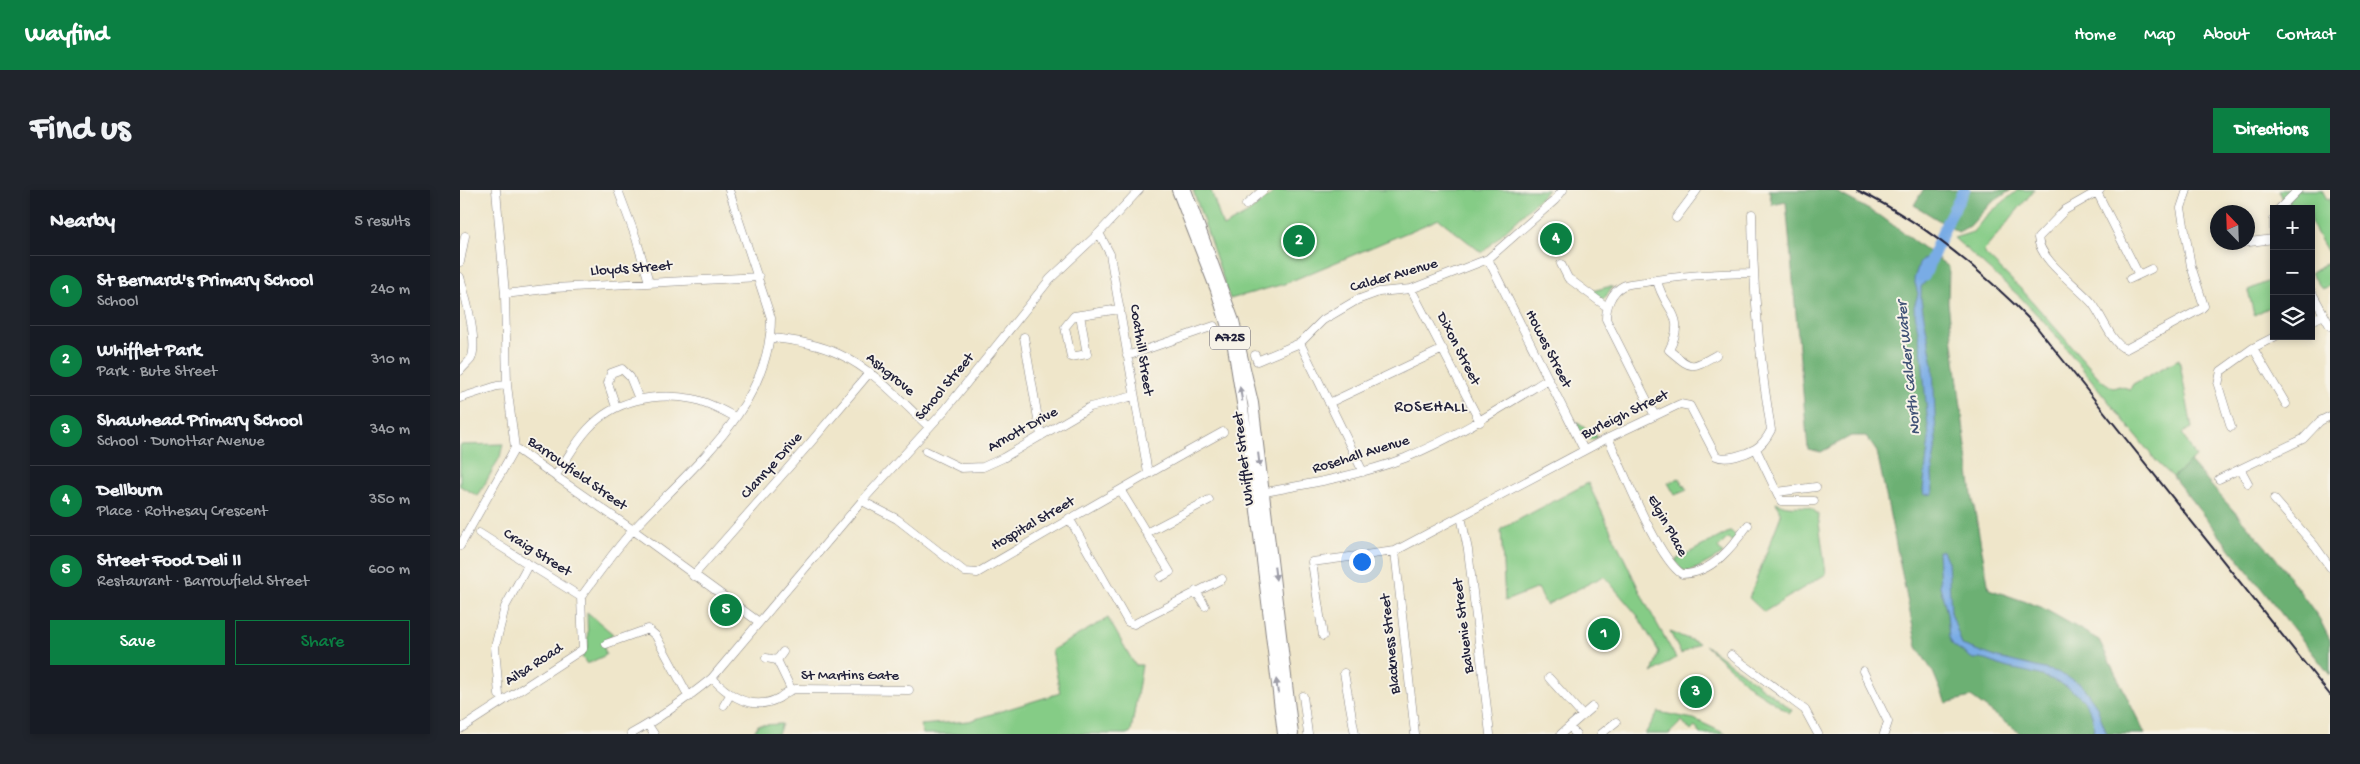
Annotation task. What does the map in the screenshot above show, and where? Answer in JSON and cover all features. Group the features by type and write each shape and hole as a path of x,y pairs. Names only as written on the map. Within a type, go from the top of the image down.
{"main road":[{"name":"Whifflet Street","path":"1177,190 1216,290 1233,347 1258,493 1293,734"},
{"name":"Whifflet Street","path":"1186,190 1225,291 1241,346 1253,403 1258,493 1282,734"}],"street":[{"name":"Barrowfield Street","path":"496,190 506,294 507,385 515,448 633,530 693,576 759,622"},
{"path":"618,190 636,238 649,282"},
{"path":"581,596 633,530 711,451 754,389 771,338 771,318 759,276 729,190"},
{"name":"School Street","path":"631,734 648,725 689,697 712,678 862,501 929,428 1050,279 1099,233 1139,190"},
{"path":"1246,205 1263,190"},
{"name":"Calder Avenue","path":"1255,354 1257,361 1300,343 1323,320 1357,300 1379,292 1411,289 1488,259 1555,200 1563,190"},
{"path":"1676,218 1697,190"},
{"path":"2138,273 2098,191 2065,210 2038,238 2052,264 2092,303 2118,345 2126,349 2202,309 2204,306 2191,266 2181,208 2187,190"},
{"path":"2283,205 2298,190"},
{"path":"1752,214 1752,274 1760,360 1771,430 1756,448 1781,501 1814,501"},
{"name":"Coathill Street","path":"1099,233 1110,254 1148,473"},
{"path":"460,262 465,236"},
{"path":"2255,241 2270,239"},
{"name":"Howes Street","path":"1488,259 1584,450"},
{"path":"1561,264 1568,278 1607,307"},
{"path":"2130,279 2138,273 2151,269"},
{"path":"1654,414 1606,319 1610,299 1622,286 1688,276 1752,274"},
{"name":"Lloyds Street","path":"506,294 649,282 759,276"},
{"path":"460,277 470,321 473,352 470,360 460,371"},
{"path":"1657,280 1677,323 1677,334 1669,350 1688,366 1696,366 1716,355"},
{"name":"Dixon Street","path":"1411,289 1480,422"},
{"path":"2313,295 2330,326"},
{"path":"1080,315 1087,354 1071,357 1065,327 1070,318 1080,315 1120,309"},
{"path":"2315,319 2324,315"},
{"path":"1128,356 1214,326 1216,334"},
{"path":"1024,337 1041,436"},
{"name":"Ashgrove","path":"771,338 799,341 839,353 870,372 929,428"},
{"path":"2228,425 2218,385 2221,370 2253,348 2270,339"},
{"path":"1300,343 1362,472"},
{"path":"2253,348 2286,404"},
{"path":"1329,403 1443,349"},
{"path":"616,407 608,383 611,373 616,371 622,369 630,376 639,399"},
{"name":"Clanrye Drive","path":"693,576 870,372"},
{"name":"Rosehall Avenue","path":"1258,493 1307,486 1362,472 1405,458 1480,422 1548,379"},
{"path":"460,398 507,385"},
{"name":"Arnott Drive","path":"926,451 953,466 975,469 1003,458 1090,407 1134,396"},
{"path":"555,476 587,430 616,407 639,399 668,397 694,399 735,417"},
{"name":"Burleigh Street","path":"1323,636 1312,562 1395,551 1584,450 1654,414 1680,404 1690,406 1716,456 1722,458 1756,448"},
{"path":"2219,479 2303,439 2320,421 2330,416"},
{"name":"Hospital Street","path":"862,501 898,519 966,572 977,573 1070,518 1121,491 1148,473 1223,432"},
{"name":"Elgin Place","path":"1608,438 1656,539 1667,559 1682,574 1698,571 1731,549 1748,525"},
{"path":"460,546 515,448"},
{"path":"2241,470 2248,483"},
{"path":"1777,492 1816,487"},
{"path":"1121,491 1170,572 1162,577"},
{"path":"2274,499 2315,546 2330,567"},
{"path":"1146,533 1209,500"},
{"name":"Balvenie Street","path":"1461,516 1464,522 1468,550 1490,734"},
{"path":"1070,518 1128,622 1134,624 1222,578"},
{"name":"Craig Street","path":"479,533 581,596"},
{"name":"Blackness Street","path":"1395,551 1415,734"},
{"path":"499,695 495,647 504,607 528,565"},
{"path":"1196,590 1205,606"},
{"name":"Ailsa Road","path":"460,729 583,649 581,596"},
{"path":"606,644 648,629 656,636 689,697"},
{"path":"766,658 777,660 783,652"},
{"path":"1730,655 1805,710 1818,734"},
{"name":"St Martins Gate","path":"777,660 791,690"},
{"path":"1863,671 1888,722 1884,734"},
{"path":"1344,673 1355,734"},
{"name":"St Martins Gate","path":"712,678 730,695 756,705 779,698 791,690 909,690"},
{"path":"1549,678 1583,716"},
{"path":"724,705 730,695"},
{"path":"1303,696 1308,734"},
{"path":"1561,734 1592,708"},
{"path":"1601,734 1616,722"},
{"path":"648,725 654,734"}],"green space":[{"path":"1193,190 1211,190 1223,227 1247,214 1277,190 1548,190 1482,253 1439,219 1284,284 1230,299"},
{"path":"1769,190 1833,190 1882,217 1949,267 1948,303 1972,495 1989,589 2041,607 2099,640 2145,734 2021,734 1971,697 1946,703 1933,672 1917,647 1877,452 1866,436 1851,436 1821,452 1808,449 1786,202 1772,205"},
{"path":"1923,190 2011,190 1990,204 1970,226 1958,232 1914,205"},
{"path":"2018,190 2034,190 1983,252 2024,292 2101,380 2113,388 2119,386 2130,389 2133,384 2179,359 2192,428 2182,433 2196,457 2173,477 2157,462 2049,327 2019,296 1954,238 1973,232 1986,216"},
{"path":"2279,190 2322,190 2327,199 2330,198 2330,256 2315,230 2315,205 2285,205"},
{"path":"2330,261 2330,286 2322,289 2315,279 2315,270"},
{"path":"2270,281 2270,307 2254,315 2248,290"},
{"path":"1613,287 1603,300 1589,292"},
{"path":"1575,421 1598,437 1591,440 1582,436"},
{"path":"503,444 500,457 478,496 460,486 460,445"},
{"path":"2190,462 2275,557 2319,618 2330,640 2330,675 2173,477"},
{"path":"1679,478 1687,490 1675,495 1668,483"},
{"path":"1588,483 1645,602 1676,658 1652,673 1659,652 1637,615 1604,576 1546,605 1538,588 1505,601 1501,529"},
{"path":"1776,502 1789,506 1805,506 1814,510 1818,515 1826,574 1764,612 1749,598 1781,515"},
{"path":"1731,531 1737,537 1732,542 1728,538 1718,548 1723,554 1690,572 1682,570 1675,560"},
{"path":"587,612 613,634 603,643 606,655 587,664 582,657 588,645"},
{"path":"1108,618 1135,665 1142,665 1131,732 1126,734 923,734 920,725 969,721 1060,693 1052,650"},
{"path":"1670,632 1699,643 1681,654"},
{"path":"1705,645 1792,710 1790,713 1753,689"},
{"path":"1658,712 1694,719 1726,734 1701,734 1695,727 1691,731 1682,721 1669,734 1645,734"},
{"path":"782,724 778,734 753,734 758,725"}],"water":[{"path":"1924,258 1933,263 1928,278 1921,287 1921,300 1933,365 1936,442 1932,474 1933,494 1924,495 1929,438 1922,356 1914,307 1918,294 1914,279 1919,264"},
{"path":"1938,551 1943,551 1948,562 1951,612 1962,645 1998,658 2057,672 2081,684 2096,705 2107,734 2093,734 2093,719 2088,706 2067,687 2040,675 2008,668 1983,659 1973,659 1953,645 1949,637 1947,613 1940,586"}],"waterway":[{"name":"North Calder Water","path":"1924,276 1949,218 1964,190"}],"railway":[{"path":"1857,190 1906,217 1952,250 1974,267 2035,325 2330,695"}],"place":[{"name":"Dellburn","path":"1556,239"},
{"name":"Whifflet Park","path":"1299,241"},
{"name":"Street Food Deli II","path":"726,610"},
{"name":"St Bernard's Primary School","path":"1604,634"},
{"name":"Shawhead Primary School","path":"1696,692"}],"district":[{"name":"ROSEHALL","path":"1431,408"}]}
